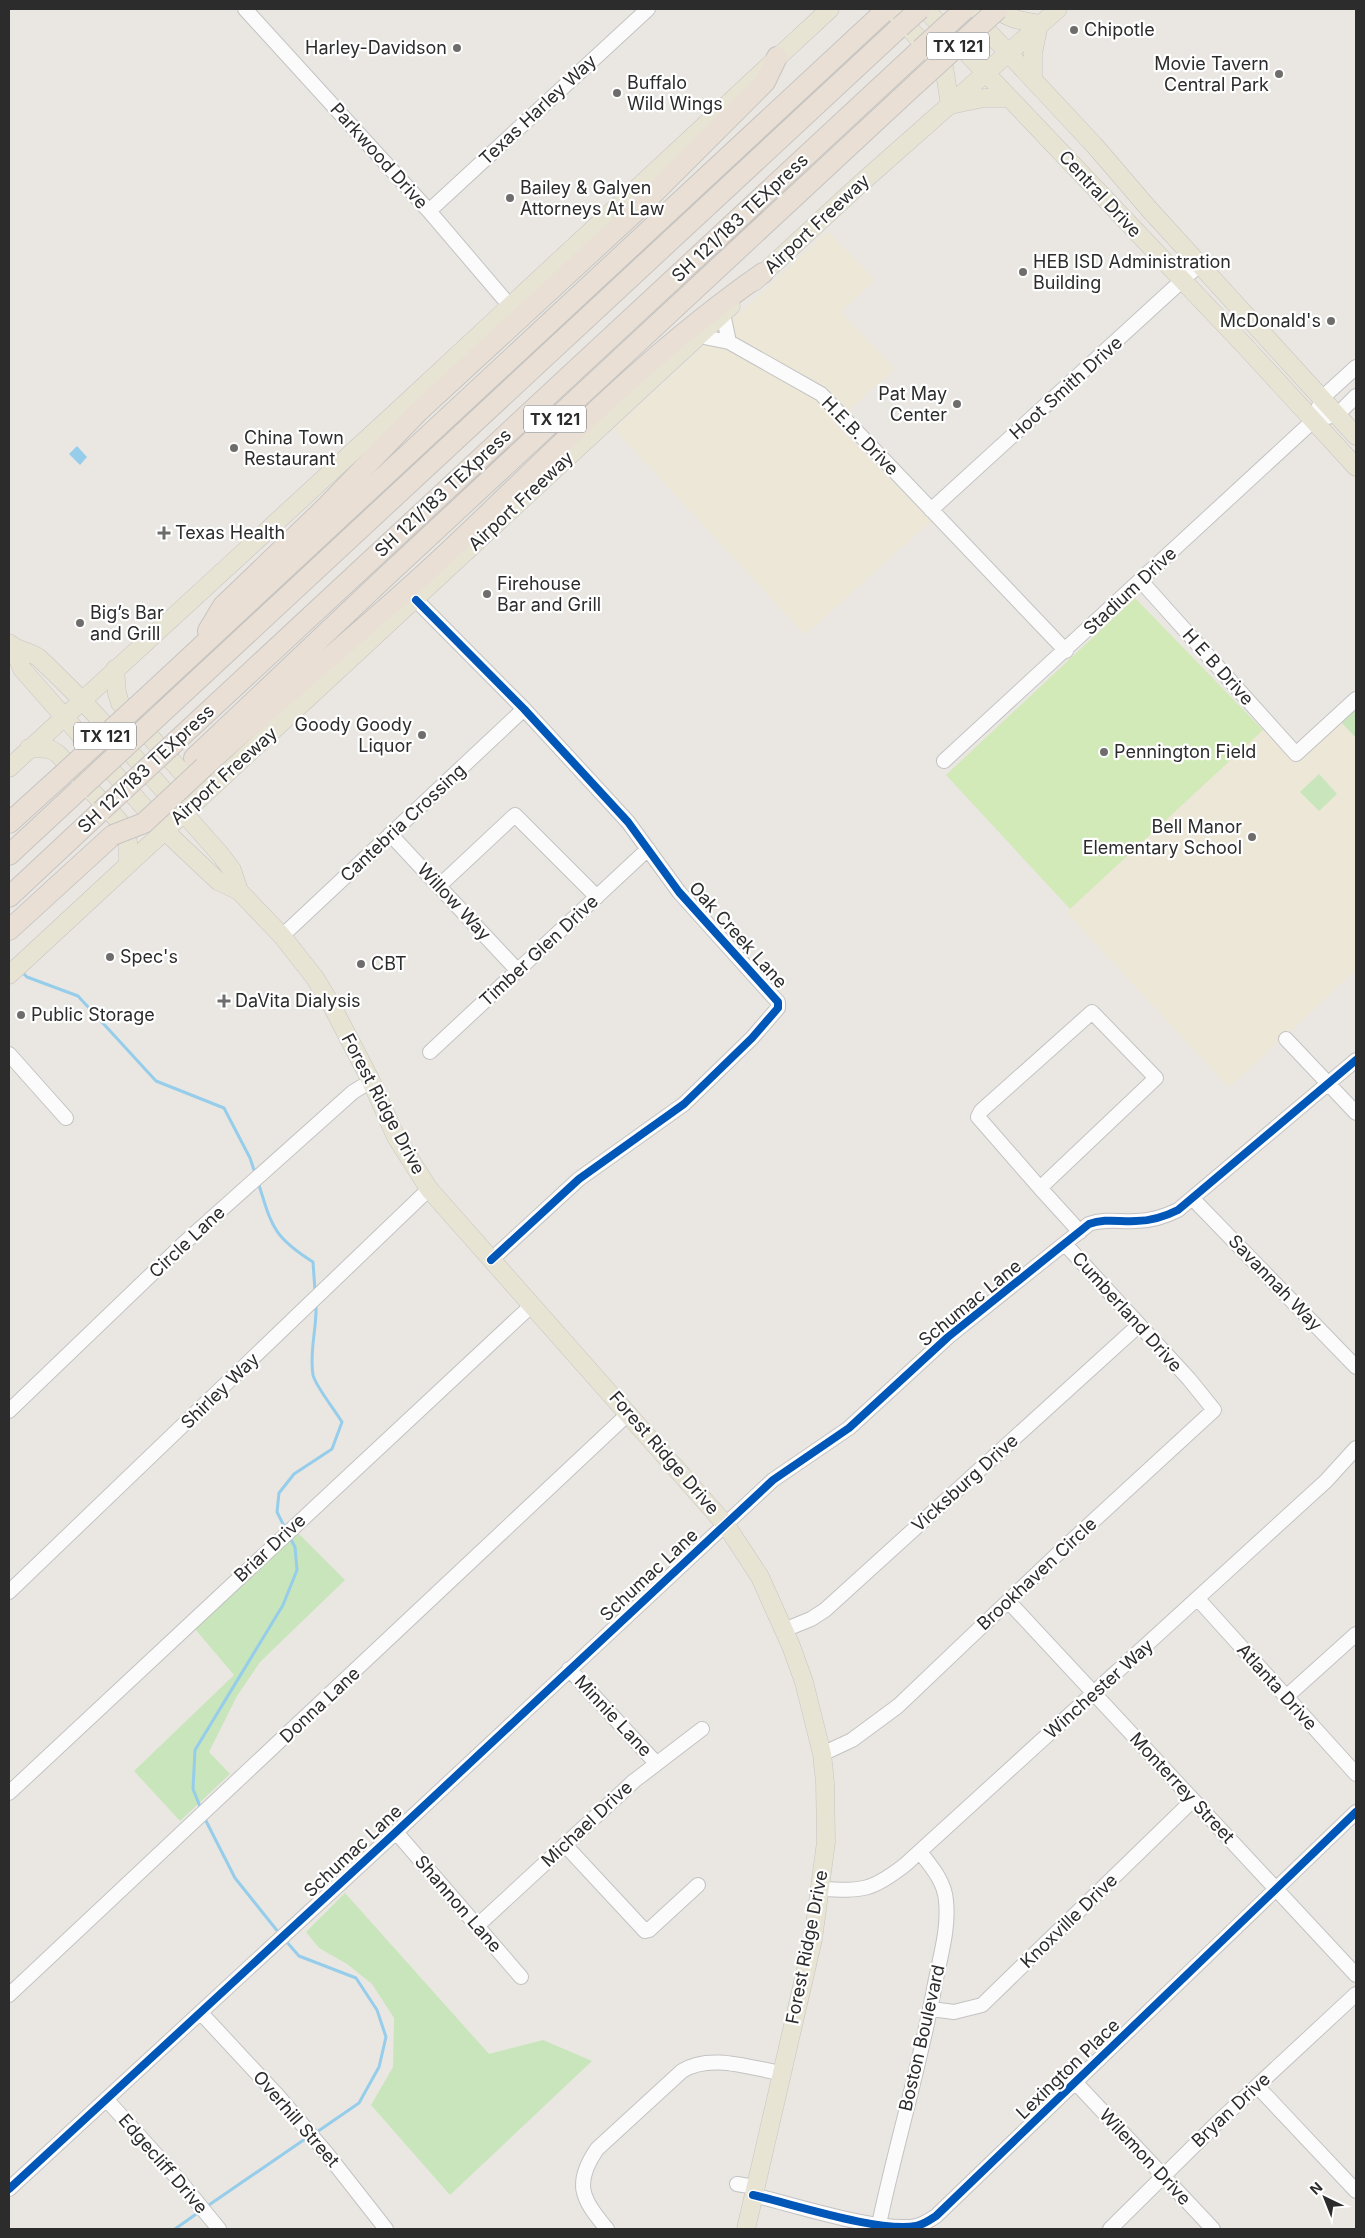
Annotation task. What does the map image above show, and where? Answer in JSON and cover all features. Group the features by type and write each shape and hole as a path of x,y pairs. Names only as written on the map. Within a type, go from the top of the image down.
{"highway":[{"name":"TX 121","path":"9,823 887,9"},
{"name":"SH 121/183 TEXpress","path":"9,856 896,18 920,9"},
{"name":"SH 121/183 TEXpress","path":"9,896 966,9"},
{"name":"Airport Freeway","path":"9,931 110,838 199,763 381,581 998,9"},
{"path":"197,650 223,606 327,506 461,371 635,212 765,82 778,57"},
{"path":"199,763 448,552 630,381 728,298 764,273"}],"main road":[{"path":"9,768 80,700 510,306 830,9"},
{"name":"Central Drive","path":"925,9 1314,420 1356,467"},
{"name":"Central Drive","path":"966,9 1106,158 1199,265 1356,436"},
{"path":"998,9 1004,15 1013,19 1039,24 1033,53 1033,80"},
{"name":"Airport Freeway","path":"9,975 164,830 416,600 723,314 764,273 1039,24 1058,9"},
{"path":"896,18 944,68 950,105 984,98 1008,98"},
{"path":"1148,245 1166,228"},
{"name":"Forest Ridge Drive","path":"11,645 36,656 80,700 232,870 239,891"},
{"name":"Forest Ridge Drive","path":"11,645 22,669 164,830 218,881 239,891 282,936 315,978 371,1081 396,1137 429,1190 629,1413 726,1525 760,1577 784,1630 804,1682 822,1754 826,1811 821,1889 813,1939 746,2229"},
{"path":"115,669 117,693 120,703 187,778 213,786"},
{"path":"29,748 50,749 58,754 119,821 128,842 128,864"}],"street":[{"name":"Parkwood Drive","path":"245,9 429,211 510,306"},
{"name":"Texas Harley Way","path":"429,211 648,9"},
{"name":"Hoot Smith Drive","path":"931,510 1199,265"},
{"path":"723,314 729,342"},
{"name":"H.E.B. Drive","path":"699,336 729,342 821,394 931,510"},
{"path":"1314,420 1322,398 1356,367"},
{"path":"1314,420 1337,415 1356,396"},
{"name":"Stadium Drive","path":"944,761 1066,651 1314,420"},
{"path":"931,510 1066,651"},
{"name":"H E B Drive","path":"1141,581 1296,754 1356,699"},
{"name":"Oak Creek Lane","path":"416,600 524,709 628,822 679,892 724,944 774,995 778,1002 778,1008 752,1038 684,1104 579,1179 490,1260"},
{"name":"Cantebria Crossing","path":"282,936 524,709"},
{"path":"439,886 515,814 597,897"},
{"name":"Willow Way","path":"390,834 518,971"},
{"name":"Timber Glen Drive","path":"430,1052 648,849"},
{"path":"1040,1188 1156,1078 1095,1013 1088,1014 981,1111 978,1117 1040,1188 1080,1232"},
{"path":"1286,1038 1356,1113"},
{"path":"9,1054 66,1118"},
{"name":"Schumac Lane","path":"9,2189 396,1832 772,1480 849,1428 948,1337 1080,1232 1097,1221 1137,1221 1166,1216 1193,1199 1254,1144 1356,1060"},
{"name":"Circle Lane","path":"9,1411 183,1244 352,1092 371,1081"},
{"name":"Shirley Way","path":"9,1592 429,1190"},
{"name":"Savannah Way","path":"1193,1199 1356,1367"},
{"name":"Cumberland Drive","path":"1065,1244 1189,1379"},
{"name":"Briar Drive","path":"9,1793 532,1305"},
{"name":"Vicksburg Drive","path":"784,1630 812,1619 826,1610 1139,1325"},
{"name":"Brookhaven Circle","path":"822,1754 852,1740 898,1706 1008,1601 1212,1414 1213,1407 1189,1379"},
{"name":"Donna Lane","path":"9,1995 203,1815 629,1413"},
{"name":"Winchester Way","path":"821,1889 868,1889 887,1879 920,1852 1326,1481 1356,1448"},
{"name":"Atlanta Drive","path":"1198,1599 1356,1774"},
{"name":"Monterrey Street","path":"1008,1601 1356,1975"},
{"path":"1286,1697 1356,1634"},
{"name":"Minnie Lane","path":"569,1670 656,1763"},
{"name":"Michael Drive","path":"477,1926 656,1763 702,1729"},
{"name":"Knoxville Drive","path":"931,2009 954,2012 982,2005 1193,1800"},
{"name":"Lexington Place","path":"737,2184 754,2191 879,2227 916,2226 936,2216 1076,2084 1356,1812"},
{"name":"Shannon Lane","path":"396,1832 520,1977"},
{"path":"565,1844 645,1931 649,1930 698,1885"},
{"name":"Boston Boulevard","path":"879,2227 931,2009 946,1927 946,1900 936,1872 920,1852"},
{"name":"Bryan Drive","path":"1110,2229 1162,2176 1356,1994"},
{"name":"Overhill Street","path":"201,2013 312,2135 386,2229"},
{"path":"607,2229 590,2208 583,2191 585,2172 590,2159 597,2149 675,2078 690,2066 718,2062 781,2073"},
{"name":"Wilemon Drive","path":"1076,2084 1213,2229"},
{"path":"1257,2086 1356,2191"},
{"name":"Edgecliff Drive","path":"106,2099 219,2229"}],"shaded area":[{"path":"828,231 875,280 841,312 895,369 835,423 931,521 805,635 614,429"},
{"name":"Bell Manor Elementary School","path":"1341,722 1356,738 1356,970 1229,1088 1066,912 1263,730 1295,764"}],"green space":[{"name":"Pennington Field","path":"1135,598 1263,730 1070,909 946,775"},
{"path":"1356,708 1356,738 1341,722"},
{"path":"1319,774 1337,794 1319,811 1300,792"},
{"path":"298,1533 345,1580 260,1662 237,1696 209,1752 230,1774 180,1821 134,1771 234,1675 195,1629"},
{"path":"345,1893 489,2054 543,2040 592,2061 450,2195 371,2105 393,2067 394,2018 372,1984 347,1964 319,1948 306,1932"}],"water":[{"path":"77,446 87,457 80,465 69,454"}],"waterway":[{"path":"23,973 27,977 78,996 156,1081 224,1108 250,1158 255,1173"},
{"path":"258,1182 275,1229 289,1245 313,1262 315,1291"},
{"path":"286,1530 277,1512 279,1493 294,1474 332,1449 342,1422 313,1375 312,1358 316,1305"},
{"path":"201,1809 193,1789 195,1750 283,1605 297,1570 295,1547 289,1536"},
{"path":"204,1817 235,1878 279,1933"},
{"path":"285,1940 299,1956 356,1978 377,2010 386,2037 379,2067 359,2103 314,2134"},
{"path":"206,2207 308,2137"},
{"path":"175,2229 199,2212"}],"cycle path":[{"path":"416,600 524,709 628,822 679,892 778,1002 778,1008 752,1038 684,1104 579,1179 491,1260"},
{"path":"9,2189 396,1832 773,1480 849,1428 948,1337 1089,1224 1107,1221 1147,1220 1178,1210 1356,1060"},
{"path":"753,2195 859,2222 881,2225 916,2226 936,2216 1356,1812"}],"place":[{"name":"Chipotle","path":"1074,30"},
{"name":"Harley-Davidson","path":"457,48"},
{"name":"Movie Tavern Central Park","path":"1279,74"},
{"name":"Buffalo Wild Wings","path":"617,93"},
{"name":"Bailey & Galyen Attorneys At Law","path":"510,198"},
{"name":"HEB ISD Administration Building","path":"1023,272"},
{"name":"McDonald's","path":"1331,321"},
{"name":"Pat May Center","path":"957,404"},
{"name":"China Town Restaurant","path":"234,448"},
{"name":"Texas Health","path":"164,533"},
{"name":"Firehouse Bar and Grill","path":"487,594"},
{"name":"Big’s Bar and Grill","path":"80,623"},
{"name":"Goody Goody Liquor","path":"422,735"},
{"name":"Pennington Field","path":"1104,752"},
{"name":"Bell Manor Elementary School","path":"1252,837"},
{"name":"Spec's","path":"110,957"},
{"name":"CBT","path":"361,964"},
{"name":"DaVita Dialysis","path":"224,1001"},
{"name":"Public Storage","path":"21,1015"}]}
